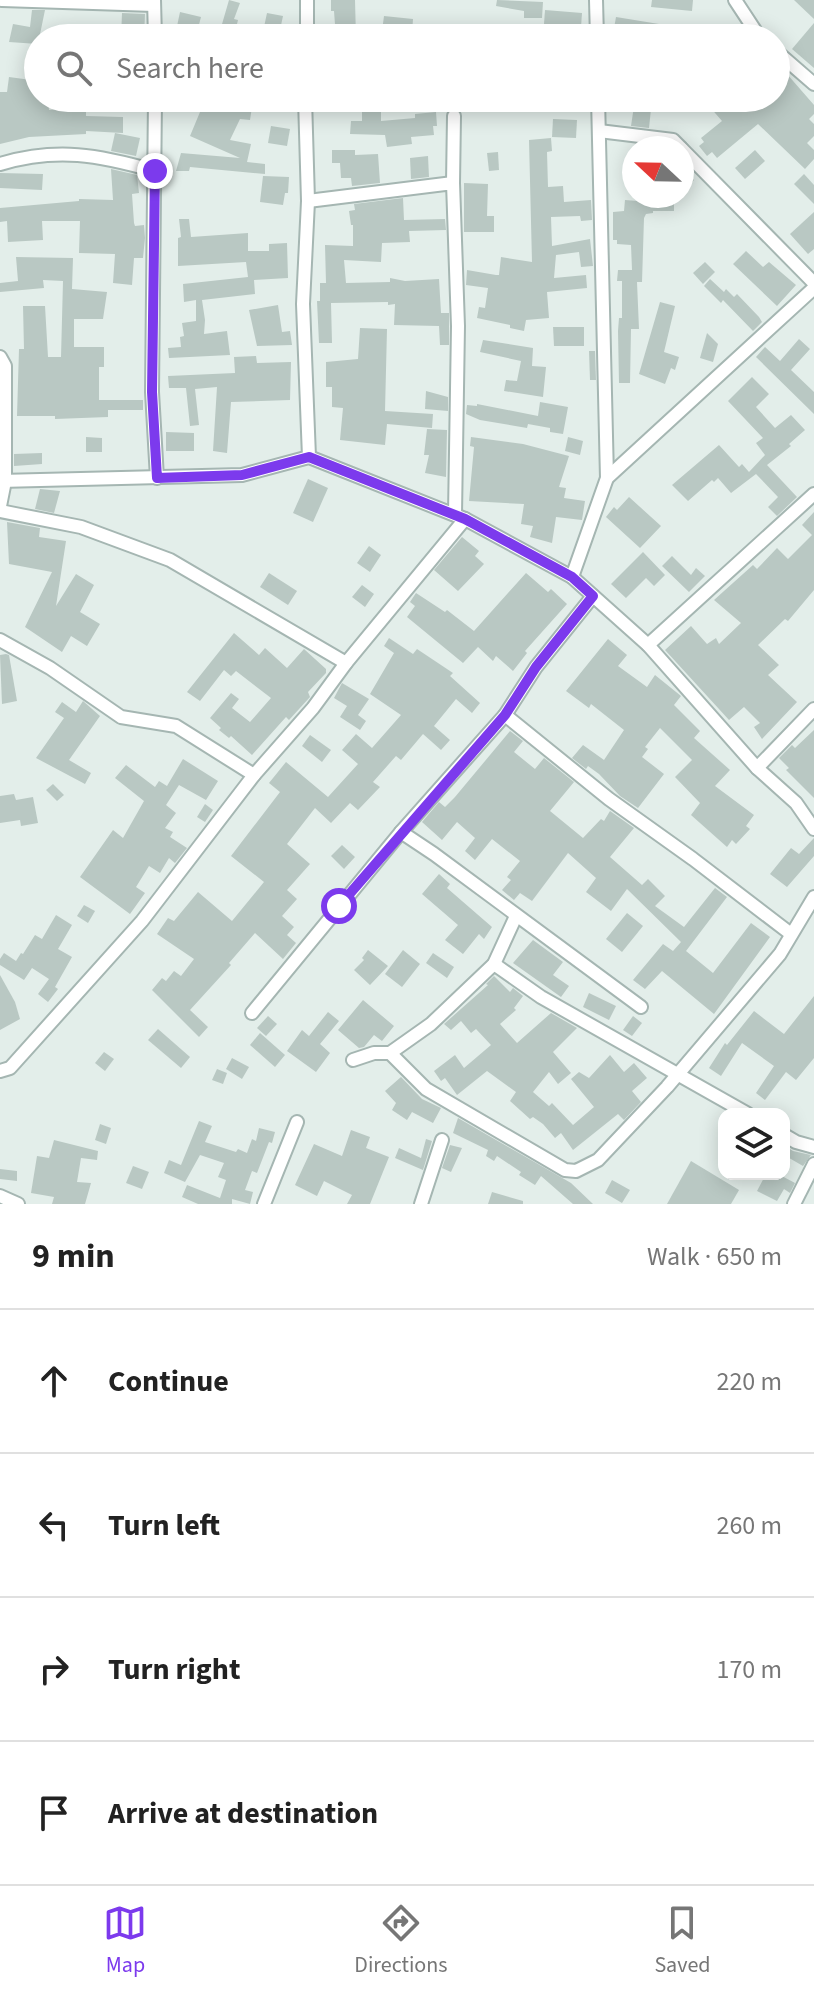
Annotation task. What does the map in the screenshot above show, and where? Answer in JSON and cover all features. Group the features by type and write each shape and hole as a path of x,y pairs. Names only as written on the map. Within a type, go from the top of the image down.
{"street":[{"path":"307,0 307,24"},
{"path":"596,0 597,24"},
{"path":"735,0 751,24"},
{"path":"1,2 154,2 155,24"},
{"path":"790,63 814,84"},
{"path":"155,112 152,392 157,478"},
{"path":"305,112 308,201 303,304 309,457"},
{"path":"572,577 607,478 598,112"},
{"path":"0,1071 10,1068 142,921 254,775 313,708 460,517 454,116"},
{"path":"599,131 640,136"},
{"path":"0,164 27,156 65,153 108,158 155,171"},
{"path":"607,478 814,285 694,162"},
{"path":"308,201 453,183"},
{"path":"0,357 5,366 0,508 81,527 170,560 346,663"},
{"path":"2,481 242,475 309,457 460,517 572,577 648,645 757,768 796,803 814,829"},
{"path":"648,645 814,494"},
{"path":"252,1013 401,832 505,715 536,667 593,596"},
{"path":"0,640 50,668 121,717 176,726 254,775"},
{"path":"757,768 814,709"},
{"path":"505,715 609,799 791,934"},
{"path":"401,832 641,1007"},
{"path":"390,1053 426,1089 565,1170 576,1171 598,1160 667,1087 780,954 814,897"},
{"path":"353,1060 374,1053 390,1053 431,1024 494,964 516,916"},
{"path":"494,964 541,997 738,1108"},
{"path":"264,1204 297,1122"},
{"path":"790,1138 814,1147"},
{"path":"421,1204 442,1140"},
{"path":"794,1204 814,1164"},
{"path":"0,1196 18,1204"}],"building":[{"path":"229,0 240,3 234,19 238,20 237,24 222,24"},
{"path":"331,0 355,0 356,24 335,24 334,11 331,11"},
{"path":"497,0 543,2 542,18 524,18 524,11 496,6"},
{"path":"652,0 693,0 692,11 651,7"},
{"path":"794,0 814,0 814,19"},
{"path":"32,10 45,10 42,24 30,24"},
{"path":"545,10 582,13 581,24 544,24"},
{"path":"180,12 201,17 199,24 177,24"},
{"path":"122,13 145,14 145,24 122,24"},
{"path":"267,13 283,16 281,24 265,24"},
{"path":"384,16 413,19 413,24 383,24"},
{"path":"616,17 659,24 615,24"},
{"path":"814,23 814,68 792,49"},
{"path":"13,24 24,26 24,43 9,42"},
{"path":"9,77 24,79 24,112 86,112 86,116 123,117 123,133 86,131 86,134 29,137 0,144 0,92 7,92"},
{"path":"790,77 814,105 814,114 809,119 814,124 814,136 807,143 814,150 814,159 805,169 758,124 717,158 712,152 707,156 699,146 704,142 701,138 722,121 714,112 790,112"},
{"path":"200,112 251,112 250,120 240,119 230,140 251,144 247,162 265,164 265,174 190,167 189,171 176,171 181,153 240,158 190,136"},
{"path":"362,112 381,112 381,121 415,118 415,114 436,112 437,126 433,126 434,135 411,137 412,144 387,147 385,135 350,134 351,121 362,121"},
{"path":"633,112 651,112 649,128 631,126"},
{"path":"553,119 577,120 576,138 552,137"},
{"path":"271,126 290,129 287,146 268,143"},
{"path":"115,133 140,138 136,156 111,151"},
{"path":"551,138 552,151 547,152 548,187 563,186 564,202 591,200 592,220 581,221 580,216 551,217 552,246 590,239 593,266 581,267 579,252 556,255 554,278 586,275 587,288 547,292 549,318 526,320 524,331 477,318 479,307 485,308 488,288 466,285 467,270 499,275 501,257 532,262 529,140"},
{"path":"332,150 355,150 355,155 378,154 380,183 352,186 351,178 341,178 340,163 332,163"},
{"path":"755,150 765,161 745,179 735,168"},
{"path":"498,152 499,170 489,171 487,153"},
{"path":"428,156 429,177 411,179 410,158"},
{"path":"111,169 137,175 139,193 132,194 134,223 135,226 144,225 145,238 143,258 134,258 132,285 113,283 115,254 79,253 80,221 42,221 43,240 8,242 7,221 0,222 0,208 79,199 113,200"},
{"path":"0,173 43,174 42,190 0,188"},
{"path":"804,174 814,185 814,204 794,184"},
{"path":"263,176 289,177 283,205 260,202"},
{"path":"464,183 488,184 487,216 494,216 494,232 464,232"},
{"path":"403,198 404,220 445,219 446,230 409,231 410,242 382,243 381,262 344,260 346,283 390,282 390,278 405,281 439,279 441,313 449,313 449,345 440,345 439,326 394,325 395,304 388,305 388,302 331,303 332,343 319,343 317,301 320,301 320,283 326,283 325,245 353,246 349,211 355,210 354,204"},
{"path":"624,208 674,208 674,211 653,211 644,218 642,282 637,282 639,329 631,329 630,383 619,383 618,331 619,318 622,318 622,281 617,281 618,270 632,270 631,245 617,244 617,240 613,240 613,212 624,211"},
{"path":"814,212 814,249 808,254 790,234"},
{"path":"179,219 189,219 191,237 248,233 248,251 269,251 269,244 287,243 288,278 254,280 255,294 202,300 204,334 227,331 230,355 169,358 168,348 181,347 180,337 184,336 182,323 196,321 196,300 184,302 183,284 248,277 246,262 178,266"},
{"path":"746,251 763,267 769,262 796,285 777,306 733,264"},
{"path":"16,257 73,258 72,289 107,292 103,319 74,319 74,347 104,347 104,367 99,367 99,400 143,400 143,410 108,410 108,417 55,419 55,416 17,416 19,349 24,349 23,306 45,306 48,357 61,357 63,281 43,280 44,288 0,292 0,283 18,281"},
{"path":"705,262 715,272 703,284 693,273"},
{"path":"710,279 724,292 726,289 734,297 737,294 759,317 762,322 753,331 723,300 721,303 704,286"},
{"path":"660,302 675,306 664,352 679,357 675,370 671,368 665,384 639,374"},
{"path":"278,305 282,332 290,331 292,345 257,346 249,310"},
{"path":"553,327 584,327 584,346 554,346"},
{"path":"360,328 387,329 385,411 433,414 432,428 387,424 385,445 340,440 343,408 332,407 332,387 326,387 326,362 358,359"},
{"path":"707,333 718,344 713,362 700,358"},
{"path":"799,339 810,349 791,370 814,392 814,414 756,357 765,347 780,361"},
{"path":"483,340 533,348 532,366 546,367 543,397 504,391 506,380 517,381 521,361 480,352"},
{"path":"589,351 595,351 596,380 590,380"},
{"path":"256,356 257,363 291,362 290,400 231,402 227,453 213,451 217,387 195,389 199,425 190,426 186,388 169,388 168,376 235,373 234,357"},
{"path":"752,377 769,394 756,407 775,428 791,415 805,430 767,465 797,497 777,516 768,507 778,497 756,474 731,493 718,478 714,482 712,480 688,501 672,485 719,445 739,467 742,464 749,472 765,455 756,443 763,438 728,401"},
{"path":"426,391 448,397 448,411 425,409"},
{"path":"540,402 568,407 563,434 550,432 550,428 528,424 527,428 480,420 466,414 467,405 477,404 538,416"},
{"path":"427,429 447,430 446,477 425,473 429,455 424,455"},
{"path":"166,432 194,433 194,451 166,451"},
{"path":"86,437 102,438 102,452 86,452"},
{"path":"471,437 523,444 569,456 559,487 566,488 564,498 585,501 582,520 556,517 552,543 530,537 533,526 521,524 524,504 469,501 474,447 470,446"},
{"path":"568,437 583,441 580,455 565,451"},
{"path":"42,453 42,464 14,466 14,454"},
{"path":"308,479 328,488 313,522 293,513"},
{"path":"40,489 60,491 54,513 35,509"},
{"path":"629,497 661,526 640,548 606,517"},
{"path":"814,512 814,590 788,621 785,619 758,645 779,665 768,675 797,702 762,739 754,727 760,723 744,707 729,720 665,650 691,626 707,644 716,638 719,644 741,623 714,600 753,565 757,569 777,548 788,559 812,535 802,525"},
{"path":"7,522 40,528 39,537 66,541 56,606 76,574 94,585 80,612 100,624 87,646 71,636 62,652 25,627 52,572 9,564"},
{"path":"462,537 479,551 475,556 484,564 458,591 434,570"},
{"path":"369,546 381,555 370,572 357,563"},
{"path":"643,552 665,575 654,586 646,578 626,598 611,584"},
{"path":"672,556 691,575 696,568 705,576 689,592 662,566"},
{"path":"269,573 297,591 288,605 260,587"},
{"path":"526,573 567,604 525,651 527,653 513,671 496,656 493,661 478,647 463,663 407,617 415,606 410,602 416,593 445,612 447,610 474,631"},
{"path":"362,585 374,594 365,607 352,597"},
{"path":"234,633 259,655 265,648 287,668 304,649 326,669 326,673 308,692 310,697 289,720 286,717 252,755 231,736 229,738 219,730 221,728 210,718 231,693 239,699 232,708 250,722 271,698 236,671 231,676 224,670 200,701 187,692"},
{"path":"389,638 413,654 417,649 453,673 450,676 480,703 472,713 456,699 434,726 450,740 441,750 423,734 401,760 396,756 373,782 380,787 358,810 350,803 331,823 315,808 287,844 310,864 287,890 297,899 282,916 294,927 287,935 296,943 283,959 255,933 190,1010 208,1027 199,1037 152,990 162,978 166,981 174,971 181,976 194,959 157,934 168,918 174,921 198,892 232,921 264,882 231,856 280,792 269,783 286,762 328,797 358,764 342,750 356,734 372,748 401,715 370,694 394,653 384,646"},
{"path":"608,639 627,655 618,666 647,687 655,675 681,696 674,705 700,731 694,738 730,770 715,786 754,815 746,826 750,829 736,844 732,840 727,847 691,815 700,803 675,777 692,760 660,728 645,747 648,749 642,757 664,774 638,808 620,796 599,774 572,758 583,745 604,760 624,730 591,704 589,708 566,691"},
{"path":"0,655 9,655 17,701 2,704"},
{"path":"342,683 369,699 358,715 366,721 360,730 340,717 347,706 334,698"},
{"path":"83,701 100,716 69,760 91,773 85,784 36,758 64,718 55,712 62,702 76,712"},
{"path":"814,730 814,798 786,770 789,768 779,758"},
{"path":"510,731 523,741 514,752 535,769 544,758 574,782 550,811 583,838 601,819 604,821 610,811 634,828 610,857 642,885 648,879 665,896 655,906 684,927 715,888 727,897 686,951 713,973 751,923 770,937 714,1014 662,971 645,989 633,980 663,944 673,951 681,942 627,889 611,911 586,892 596,878 568,853 532,901 520,893 514,900 502,890 511,880 507,877 520,861 492,839 475,860 465,851 475,838 457,822 442,840 422,822 439,802 445,807 455,797"},
{"path":"310,735 331,750 322,762 302,746"},
{"path":"183,759 218,781 206,800 179,785 166,805 176,813 165,828 173,832 170,837 187,848 175,863 169,858 160,873 149,866 136,887 145,893 130,914 80,877 113,830 123,838 144,801 115,778 126,765 155,787 159,781 167,786"},
{"path":"53,784 64,795 57,801 46,790"},
{"path":"14,794 16,800 33,797 38,823 21,826 20,820 0,823 0,796"},
{"path":"205,804 213,810 205,822 197,817"},
{"path":"814,838 814,856 787,887 770,874 791,848 799,854"},
{"path":"342,845 355,857 344,869 331,856"},
{"path":"439,874 450,884 447,888 492,927 484,939 479,934 463,954 445,940 458,925 422,894"},
{"path":"84,905 95,911 88,923 77,916"},
{"path":"627,913 643,926 622,952 606,939"},
{"path":"56,915 72,925 58,949 72,957 55,987 58,989 48,1002 38,994 49,979 32,968 24,980 0,965 0,959 4,953 16,961 35,935 42,939"},
{"path":"533,940 563,962 553,975 569,986 561,997 513,963"},
{"path":"368,950 388,966 370,985 354,970 364,960 362,958"},
{"path":"403,950 420,964 402,987 385,974"},
{"path":"433,953 454,967 447,978 426,963"},
{"path":"0,975 15,1002 20,1019 0,1030"},
{"path":"494,976 510,992 513,988 523,996 514,1008 516,1010 500,1024 517,1043 551,1013 577,1028 553,1052 571,1073 558,1084 549,1072 533,1092 549,1106 552,1103 573,1125 594,1107 571,1079 579,1072 589,1078 610,1055 624,1072 634,1063 647,1078 632,1091 641,1102 624,1120 618,1114 573,1150 561,1133 555,1138 543,1124 533,1117 530,1119 510,1101 516,1092 487,1071 457,1095 445,1078 441,1081 434,1071 455,1055 464,1068 491,1045 476,1029 471,1033 461,1021 451,1030 444,1024"},
{"path":"589,993 616,1006 609,1020 583,1007"},
{"path":"814,996 814,1058 796,1080 786,1072 765,1100 756,1093 774,1066 742,1043 721,1076 709,1068 725,1043 727,1045 754,1011 784,1034"},
{"path":"363,1000 394,1026 382,1041 374,1035 364,1047 359,1048 338,1030"},
{"path":"328,1012 339,1021 320,1044 330,1053 316,1072 287,1051 302,1030 309,1036"},
{"path":"268,1016 277,1024 266,1036 257,1028"},
{"path":"633,1016 642,1023 632,1036 623,1030"},
{"path":"158,1029 190,1057 181,1068 148,1040"},
{"path":"260,1033 285,1055 275,1067 250,1045"},
{"path":"104,1052 114,1059 105,1071 95,1063"},
{"path":"232,1058 249,1067 242,1079 226,1069"},
{"path":"217,1069 227,1073 223,1084 212,1080"},
{"path":"401,1077 422,1099 441,1108 433,1123 412,1112 407,1120 392,1110 396,1103 385,1091"},
{"path":"458,1118 571,1183 593,1204 573,1204 541,1176 535,1185 497,1156 494,1161 486,1156 488,1150 453,1133"},
{"path":"199,1121 212,1126 205,1142 236,1152 238,1149 247,1153 252,1139 256,1141 259,1128 275,1132 257,1173 252,1171 245,1190 253,1192 250,1204 232,1199 232,1204 198,1204 182,1197 187,1185 220,1198 226,1180 218,1177 224,1163 200,1155 185,1182 164,1173 169,1160 181,1165"},
{"path":"100,1124 111,1128 106,1144 95,1140"},
{"path":"351,1130 370,1137 366,1148 389,1157 370,1204 347,1204 352,1195 324,1181 317,1196 295,1185 314,1144 342,1156"},
{"path":"426,1139 432,1141 423,1170 395,1158 399,1148 421,1158"},
{"path":"54,1140 98,1151 97,1160 81,1158 77,1182 91,1183 85,1204 52,1204 54,1197 31,1193 37,1156 49,1158"},
{"path":"450,1145 462,1148 451,1172 442,1168"},
{"path":"790,1149 811,1155 803,1166 790,1158"},
{"path":"691,1161 739,1190 731,1204 667,1204"},
{"path":"133,1166 149,1172 142,1189 126,1183"},
{"path":"0,1169 17,1171 17,1181 0,1179"},
{"path":"612,1180 630,1190 622,1203 605,1193"},
{"path":"763,1180 789,1180 795,1183 790,1193 784,1189 777,1201 757,1191"},
{"path":"492,1192 523,1201 523,1204 488,1204"}],"route":[{"path":"155,171 152,392 157,478 242,475 309,457 465,519 572,577 593,596 536,667 505,715 339,906"}]}
